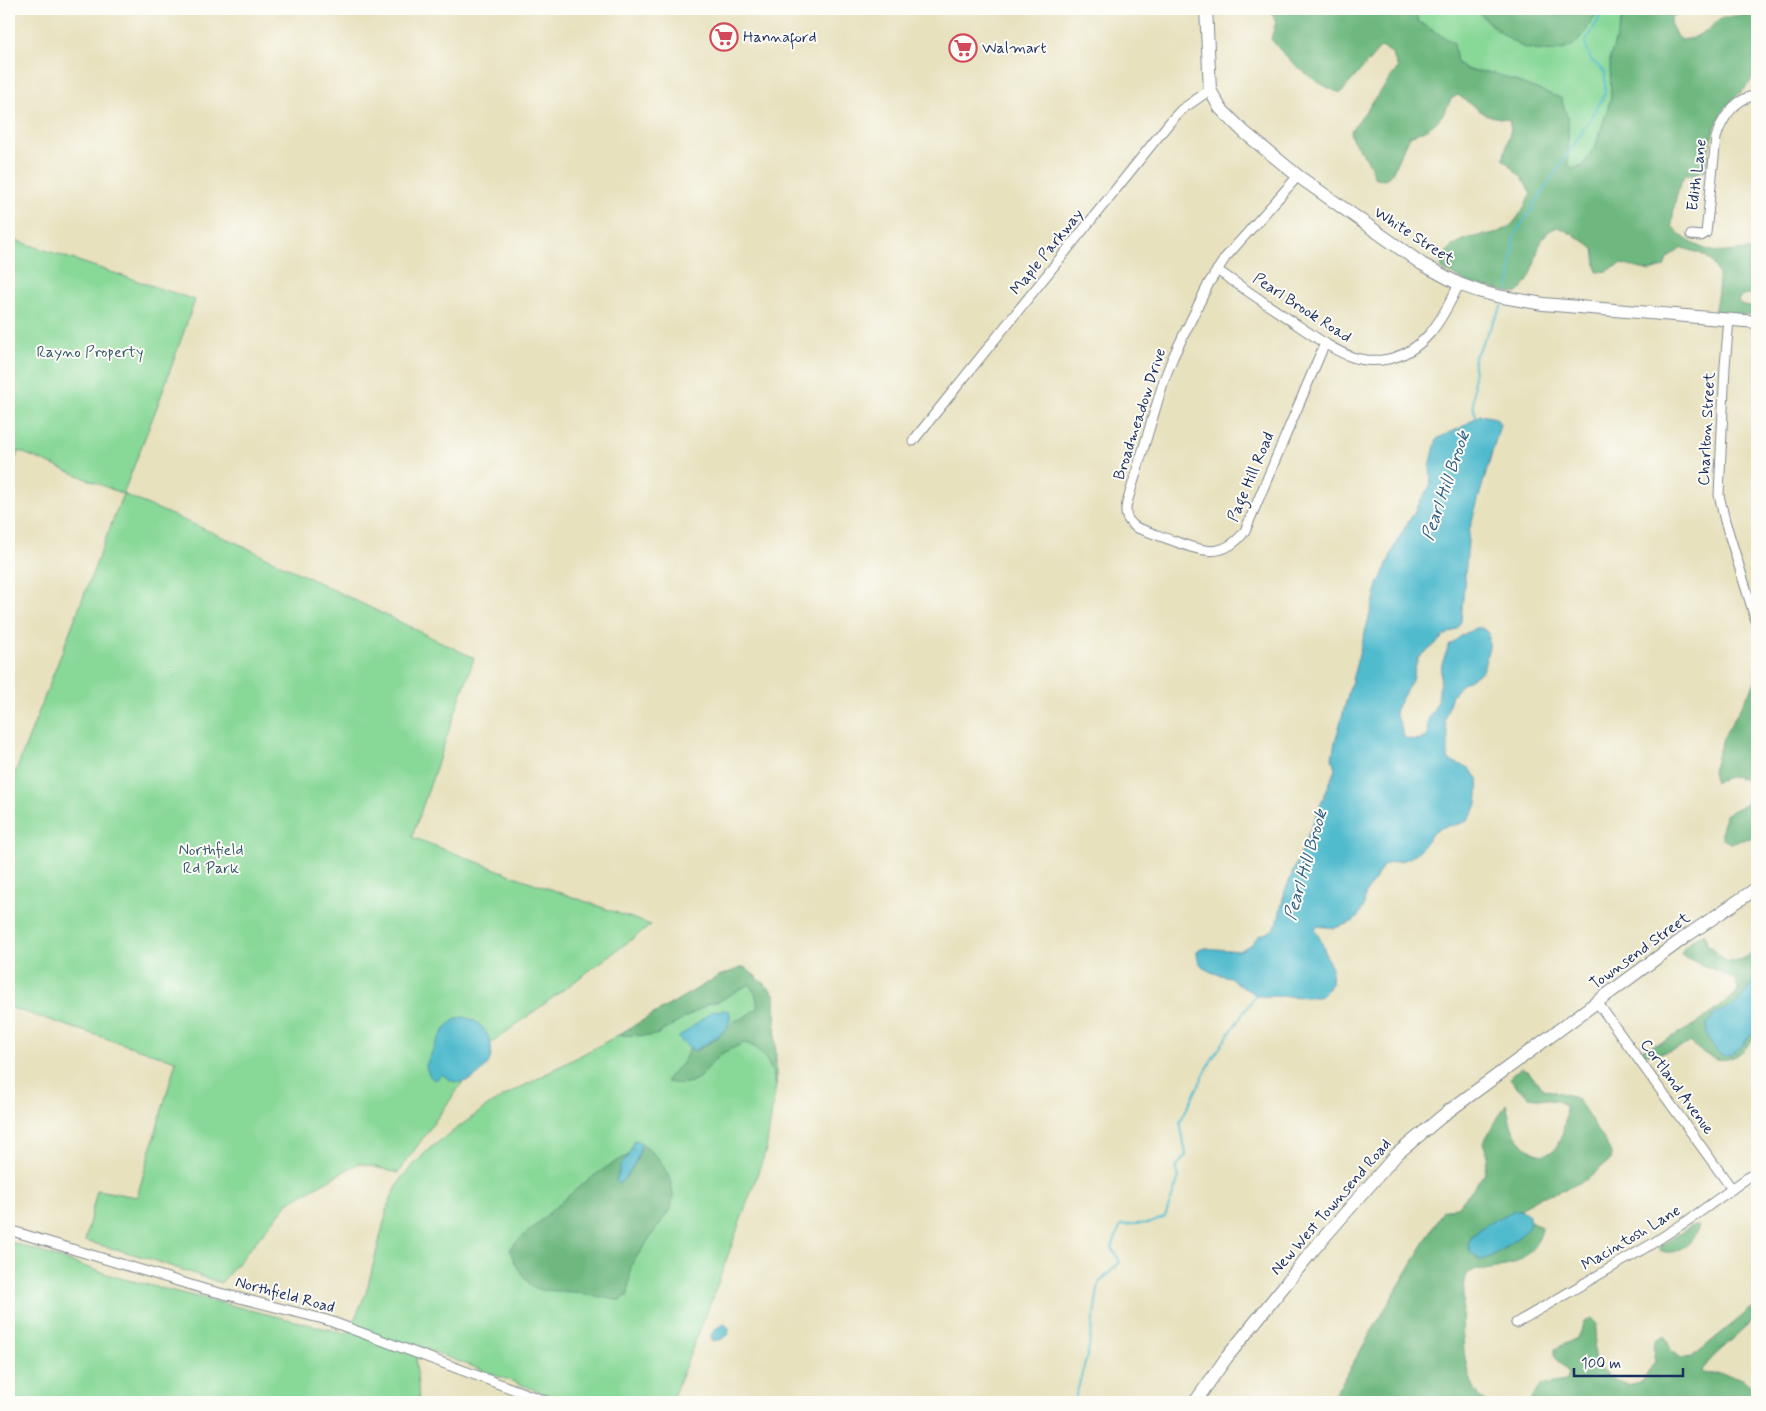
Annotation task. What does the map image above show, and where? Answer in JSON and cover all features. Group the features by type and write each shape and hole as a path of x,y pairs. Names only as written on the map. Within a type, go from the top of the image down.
{"street":[{"name":"White Street","path":"1206,9 1210,90 1227,116 1298,176 1422,264 1460,284 1497,296 1543,304 1757,322"},
{"name":"Maple Parkway","path":"913,440 1170,122 1181,110 1210,90"},
{"name":"Edith Lane","path":"1692,235 1701,236 1706,233 1716,138 1720,127 1744,98 1757,96"},
{"name":"Broadmeadow Drive","path":"1128,520 1125,511 1127,503 1164,380 1216,270 1298,176"},
{"name":"Pearl Brook Road","path":"1216,270 1325,343 1352,357 1375,361 1398,357 1412,350 1433,331 1460,284"},
{"name":"Charlton Street","path":"1730,319 1719,495 1725,521 1757,624"},
{"name":"Page Hill Road","path":"1128,520 1137,528 1199,550 1216,551 1224,549 1237,540 1245,531 1325,343"},
{"name":"Townsend Street","path":"1543,1042 1688,935 1757,888"},
{"name":"Cortland Avenue","path":"1597,1002 1732,1189"},
{"name":"New West Townsend Road","path":"1195,1402 1285,1285 1397,1154 1446,1113 1543,1042"},
{"name":"Macintosh Lane","path":"1516,1323 1650,1245 1757,1171"},
{"name":"Northfield Road","path":"9,1232 204,1289 327,1320 548,1402"}],"green space":[{"path":"1270,9 1414,9 1419,22 1454,43 1457,63 1468,70 1494,73 1561,98 1568,119 1568,165 1573,169 1583,166 1596,145 1611,98 1610,58 1625,9 1683,9 1681,13 1672,16 1670,23 1677,37 1682,40 1693,38 1708,30 1719,19 1753,14 1756,17 1755,74 1746,87 1727,106 1718,120 1712,136 1704,171 1684,176 1675,201 1672,226 1689,241 1703,248 1717,252 1751,250 1755,291 1752,294 1740,297 1738,301 1741,304 1755,308 1756,312 1754,315 1714,314 1718,290 1718,275 1712,261 1700,253 1682,248 1667,259 1664,267 1650,271 1621,264 1607,271 1597,272 1594,249 1581,239 1559,227 1549,231 1543,239 1529,279 1516,294 1468,283 1442,269 1441,259 1460,241 1504,230 1510,226 1525,206 1531,193 1522,178 1503,159 1511,129 1509,120 1486,115 1458,95 1451,99 1435,123 1409,136 1391,175 1383,180 1374,177 1370,164 1352,139 1350,132 1398,68 1392,53 1381,47 1341,93 1312,78 1294,63 1271,39 1276,22"},
{"path":"1414,9 1478,9 1492,26 1524,48 1578,41 1600,9 1625,9 1610,58 1611,98 1596,145 1583,166 1573,169 1568,166 1567,143 1494,73 1468,70 1457,63 1419,22"},
{"path":"1478,9 1600,9 1582,36 1573,45 1558,51 1541,51 1521,46 1514,42 1492,25"},
{"name":"Rayno Property","path":"9,238 195,300 160,399 123,494 19,451 9,472"},
{"name":"Northfield Rd Park","path":"123,494 239,544 474,658 412,837 651,925 490,1044 398,1173 359,1163 289,1202 221,1283 144,1257 85,1241 97,1190 137,1197 176,1061 9,1007 9,789"},
{"path":"1757,679 1757,792 1748,782 1739,777 1728,777 1715,782 1712,773 1723,738"},
{"path":"1757,793 1757,837 1731,844 1722,838 1722,825 1726,814 1744,805"},
{"path":"1705,933 1707,944 1727,962 1739,961 1757,949 1757,1033 1742,1051 1734,1057 1726,1059 1709,1056 1690,1042 1667,1052 1642,1053 1643,1049 1663,1042 1698,1023 1736,994 1738,988 1736,980 1694,962 1681,954 1688,944"},
{"path":"744,967 775,995 776,1085 766,1150 714,1294 671,1402 568,1402 420,1347 416,1362 419,1402 9,1402 9,1244 11,1242 116,1277 348,1334 366,1293 389,1202 402,1177 429,1149 490,1104 613,1038 719,976"},
{"path":"744,967 775,995 776,1085 769,1065 762,1054 745,1043 723,1053 695,1080 688,1083 667,1082 667,1079 682,1062 689,1048 695,1051 716,1039 734,1021 741,1019 758,1008 756,996 750,984 719,1001 708,1004 658,1034 651,1036 618,1035 719,976"},
{"path":"1522,1068 1527,1070 1543,1089 1572,1096 1579,1101 1611,1153 1610,1160 1589,1178 1571,1187 1535,1199 1521,1210 1515,1210 1471,1236 1476,1258 1482,1261 1509,1244 1523,1232 1530,1222 1542,1227 1536,1243 1519,1260 1504,1266 1471,1271 1466,1274 1462,1323 1465,1360 1476,1391 1485,1402 1330,1402 1443,1211 1459,1206 1484,1174 1488,1155 1483,1143 1506,1104 1513,1131 1526,1147 1544,1155 1552,1151 1558,1144 1565,1122 1566,1108 1557,1101 1529,1097 1517,1087 1510,1078 1513,1073"},
{"path":"641,1143 660,1160 671,1181 673,1195 671,1208 631,1265 628,1295 621,1300 616,1300 574,1292 541,1290 531,1286 516,1265 510,1251 512,1246 582,1185 629,1155 617,1177 616,1181 620,1183 634,1164 639,1154"},
{"path":"1693,1225 1698,1226 1697,1232 1689,1243 1677,1251 1664,1252 1659,1249 1660,1246"},
{"path":"1757,1304 1757,1317 1713,1357 1702,1370 1703,1373 1730,1375 1742,1379 1754,1392 1757,1402 1529,1402 1541,1385 1566,1381 1569,1374 1555,1356 1555,1349 1577,1338 1584,1322 1592,1319 1597,1324 1594,1348 1596,1363 1610,1378 1627,1385 1643,1381 1655,1361 1653,1349 1656,1340 1665,1336 1671,1350 1681,1358 1692,1357"}],"water":[{"path":"1480,415 1496,418 1500,425 1469,531 1461,621 1457,629 1444,636 1418,657 1412,680 1395,714 1406,739 1418,740 1427,737 1428,720 1438,701 1442,664 1449,645 1476,628 1482,628 1489,633 1489,647 1483,671 1462,684 1452,695 1445,718 1448,760 1469,768 1478,778 1478,798 1475,810 1462,823 1439,829 1428,838 1420,850 1413,856 1383,866 1365,895 1364,906 1357,918 1352,922 1335,928 1317,926 1315,931 1332,967 1331,984 1323,995 1318,997 1258,996 1234,982 1230,977 1207,970 1199,963 1197,951 1201,948 1206,948 1239,951 1252,944 1258,936 1271,931 1277,924 1285,891 1334,772 1335,768 1332,758 1335,742 1378,585 1397,541 1431,484 1430,466 1438,438 1460,428"},
{"path":"1754,982 1757,982 1757,1027 1740,1048 1730,1055 1724,1056 1718,1053 1711,1044 1706,1034 1707,1024 1714,1015 1739,1002"},
{"path":"712,1011 729,1011 730,1018 725,1030 694,1051 678,1038"},
{"path":"464,1017 476,1022 485,1031 491,1049 490,1061 480,1074 470,1080 455,1082 442,1074 436,1080 429,1074 426,1066 434,1048 449,1025 455,1019"},
{"path":"636,1140 641,1143 637,1159 620,1183 618,1183 616,1181 621,1165 629,1155 633,1142"},
{"path":"1515,1210 1528,1214 1530,1223 1524,1233 1482,1261 1471,1253 1468,1244 1476,1232"},
{"path":"725,1324 729,1328 728,1335 722,1339 712,1341 711,1335 715,1329"}],"waterway":[{"name":"Pearl Hill Brook","path":"1509,290 1514,236 1592,117 1605,93 1605,72 1591,60 1585,43 1600,17 1607,9"},
{"name":"Pearl Hill Brook","path":"1477,419 1473,406 1474,358 1502,306"},
{"name":"Pearl Hill Brook","path":"1074,1402 1088,1352 1099,1283 1120,1262 1112,1247 1121,1225 1151,1223 1165,1217 1179,1177 1175,1168 1186,1155 1180,1122 1212,1059 1257,993"}],"place":[{"name":"Hannaford","path":"724,37"},
{"name":"Walmart","path":"963,48"}]}
